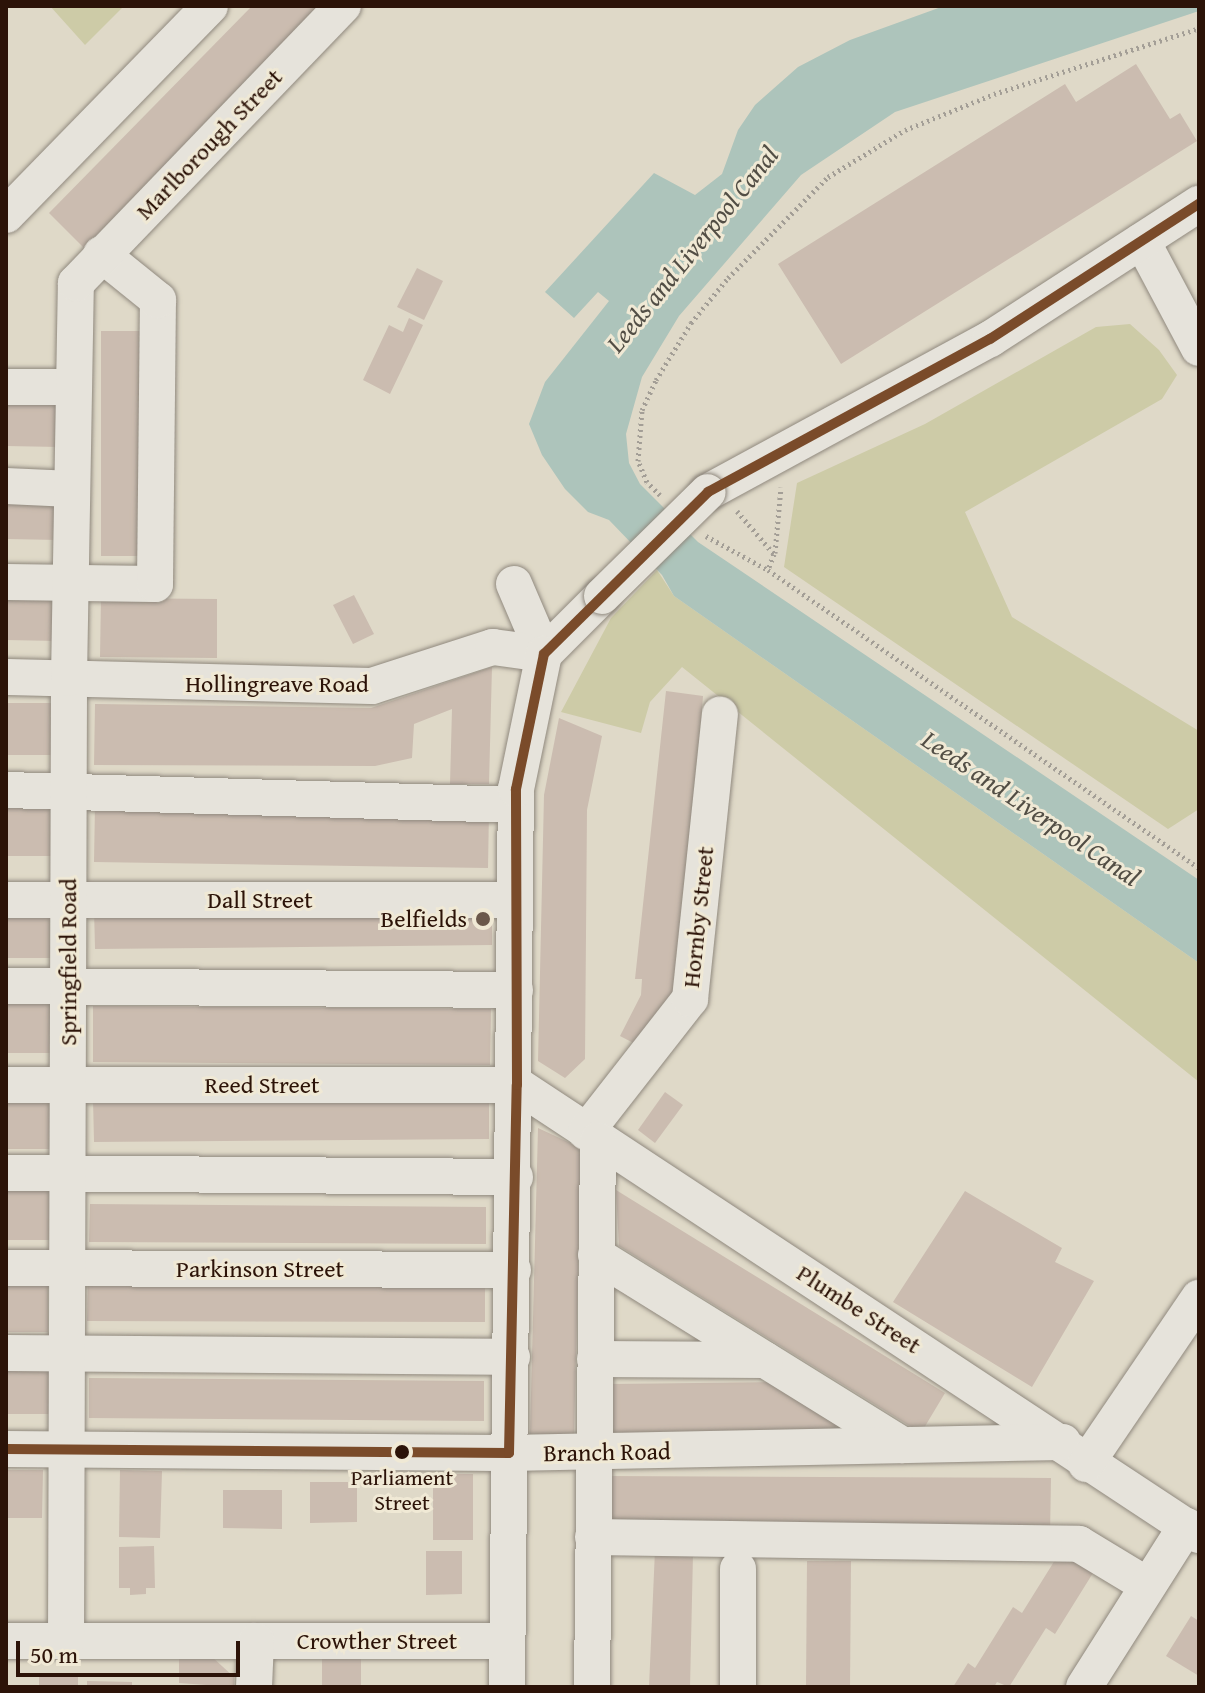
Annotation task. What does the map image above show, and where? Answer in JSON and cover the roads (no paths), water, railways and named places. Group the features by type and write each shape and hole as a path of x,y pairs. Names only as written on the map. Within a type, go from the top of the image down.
{"street":[{"path":"6,215 210,6"},
{"name":"Marlborough Street","path":"76,283 343,6"},
{"path":"544,654 708,492 990,339 1199,204"},
{"path":"1142,241 1199,348"},
{"path":"6,582 155,584 158,300 101,254"},
{"name":"Springfield Road","path":"66,1642 64,1450 67,1354 68,790 76,283"},
{"path":"6,387 74,387"},
{"path":"6,486 72,489"},
{"path":"507,1687 517,1085 516,805 544,654 514,584"},
{"name":"Hollingreave Road","path":"6,677 69,678 72,683 372,686 493,647 544,654"},
{"name":"Hornby Street","path":"592,1136 690,999 720,715"},
{"path":"6,790 516,805"},
{"name":"Dall Street","path":"6,900 514,900"},
{"path":"6,986 515,990"},
{"name":"Reed Street","path":"6,1085 517,1085"},
{"name":"Plumbe Street","path":"517,1085 1192,1530"},
{"path":"592,1136 596,1255 592,1687"},
{"path":"6,1173 515,1177"},
{"path":"596,1255 903,1445"},
{"name":"Parkinson Street","path":"6,1268 513,1270"},
{"path":"1075,1453 1199,1298"},
{"path":"6,1353 512,1357"},
{"path":"595,1359 765,1360"},
{"name":"Branch Road","path":"6,1449 509,1453 903,1445 1075,1453"},
{"path":"1084,1687 1147,1585 1192,1530"},
{"path":"593,1537 1079,1544 1147,1585"},
{"path":"738,1569 738,1687"},
{"name":"Crowther Street","path":"6,1641 507,1641"},
{"path":"254,1687 256,1641"}],"water":[{"name":"Leeds and Liverpool Canal","path":"944,6 1199,6 1199,11 895,112 801,175 679,316 642,377 626,434 629,463 640,484 698,542 1199,880 1199,963 674,596 662,575 609,520 588,512 565,489 542,455 529,424 545,382 609,301 598,292 574,318 545,292 654,173 695,195 722,174 738,130 755,105 798,67 850,40"}],"place":[{"name":"Belfields","path":"483,919"},
{"name":"Parliament Street","path":"402,1452"}]}
